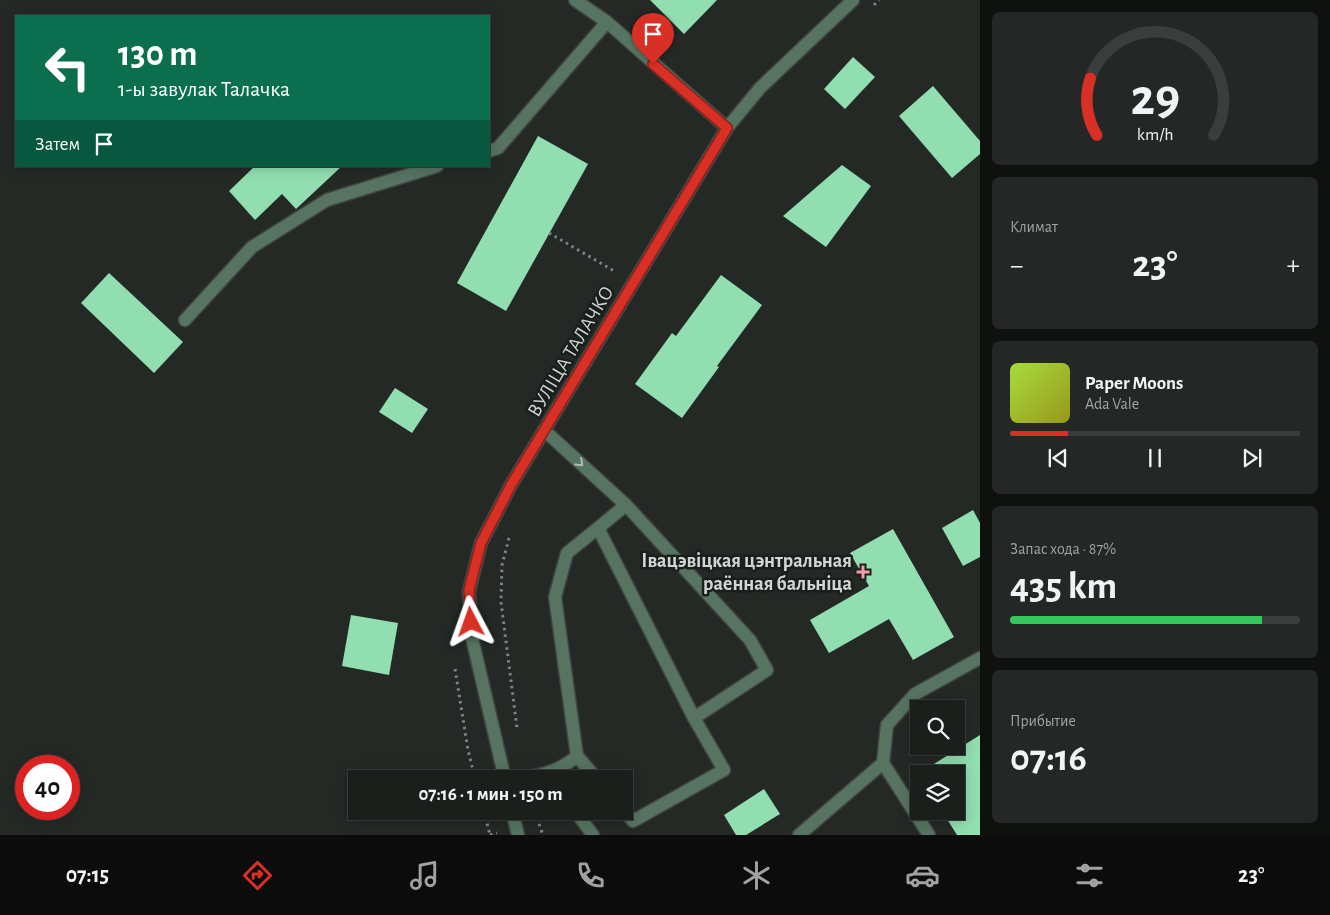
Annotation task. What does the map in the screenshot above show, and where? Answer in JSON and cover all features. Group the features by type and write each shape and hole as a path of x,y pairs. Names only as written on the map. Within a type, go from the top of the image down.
{"street":[{"path":"574,0 610,25 723,125"},
{"name":"ВУЛІЦА ТАЛАЧКО","path":"503,770 472,638 469,590 481,543 511,485 723,125 853,0"},
{"path":"490,151 498,148 610,25"},
{"path":"185,320 252,247 326,200 434,167"},
{"path":"544,430 626,505 750,640 767,670 694,718"},
{"path":"589,770 577,756 555,597 568,553 626,505"},
{"path":"598,528 694,718 724,770 632,820"},
{"path":"929,835 883,763 887,725 915,694 980,658"},
{"path":"559,770 577,756"},
{"path":"799,835 883,763"},
{"path":"514,820 518,835"},
{"path":"582,820 593,835"}],"path":[{"path":"872,6 879,0"},
{"path":"549,233 616,273"},
{"path":"510,536 502,565 501,602 518,736"},
{"path":"486,820 490,835"}],"building":[{"path":"650,0 717,0 684,34"},
{"path":"853,57 875,77 845,109 824,89"},
{"path":"933,86 980,141 980,154 952,178 899,116"},
{"path":"538,136 588,164 506,311 457,283"},
{"path":"842,165 871,186 826,247 783,216"},
{"path":"254,167 341,167 296,209 282,194 255,220 229,191"},
{"path":"109,273 183,342 154,373 81,303"},
{"path":"721,275 762,305 682,418 635,384 672,333 676,336"},
{"path":"395,388 428,409 412,433 379,412"},
{"path":"973,510 980,523 980,557 963,566 942,528"},
{"path":"893,529 954,637 913,660 889,619 829,653 810,620 869,586 850,553"},
{"path":"351,615 398,623 389,675 342,666"},
{"path":"980,735 980,835 957,835 948,820 965,820 965,765 932,765 948,755 965,755 965,744"},
{"path":"764,789 780,814 746,835 736,835 724,815"}],"place":[{"name":"Івацэвіцкая цэнтральная раённая бальніца","path":"863,572"}],"route":[{"path":"471,622 469,590 481,543 511,485 727,128 653,64"}]}
